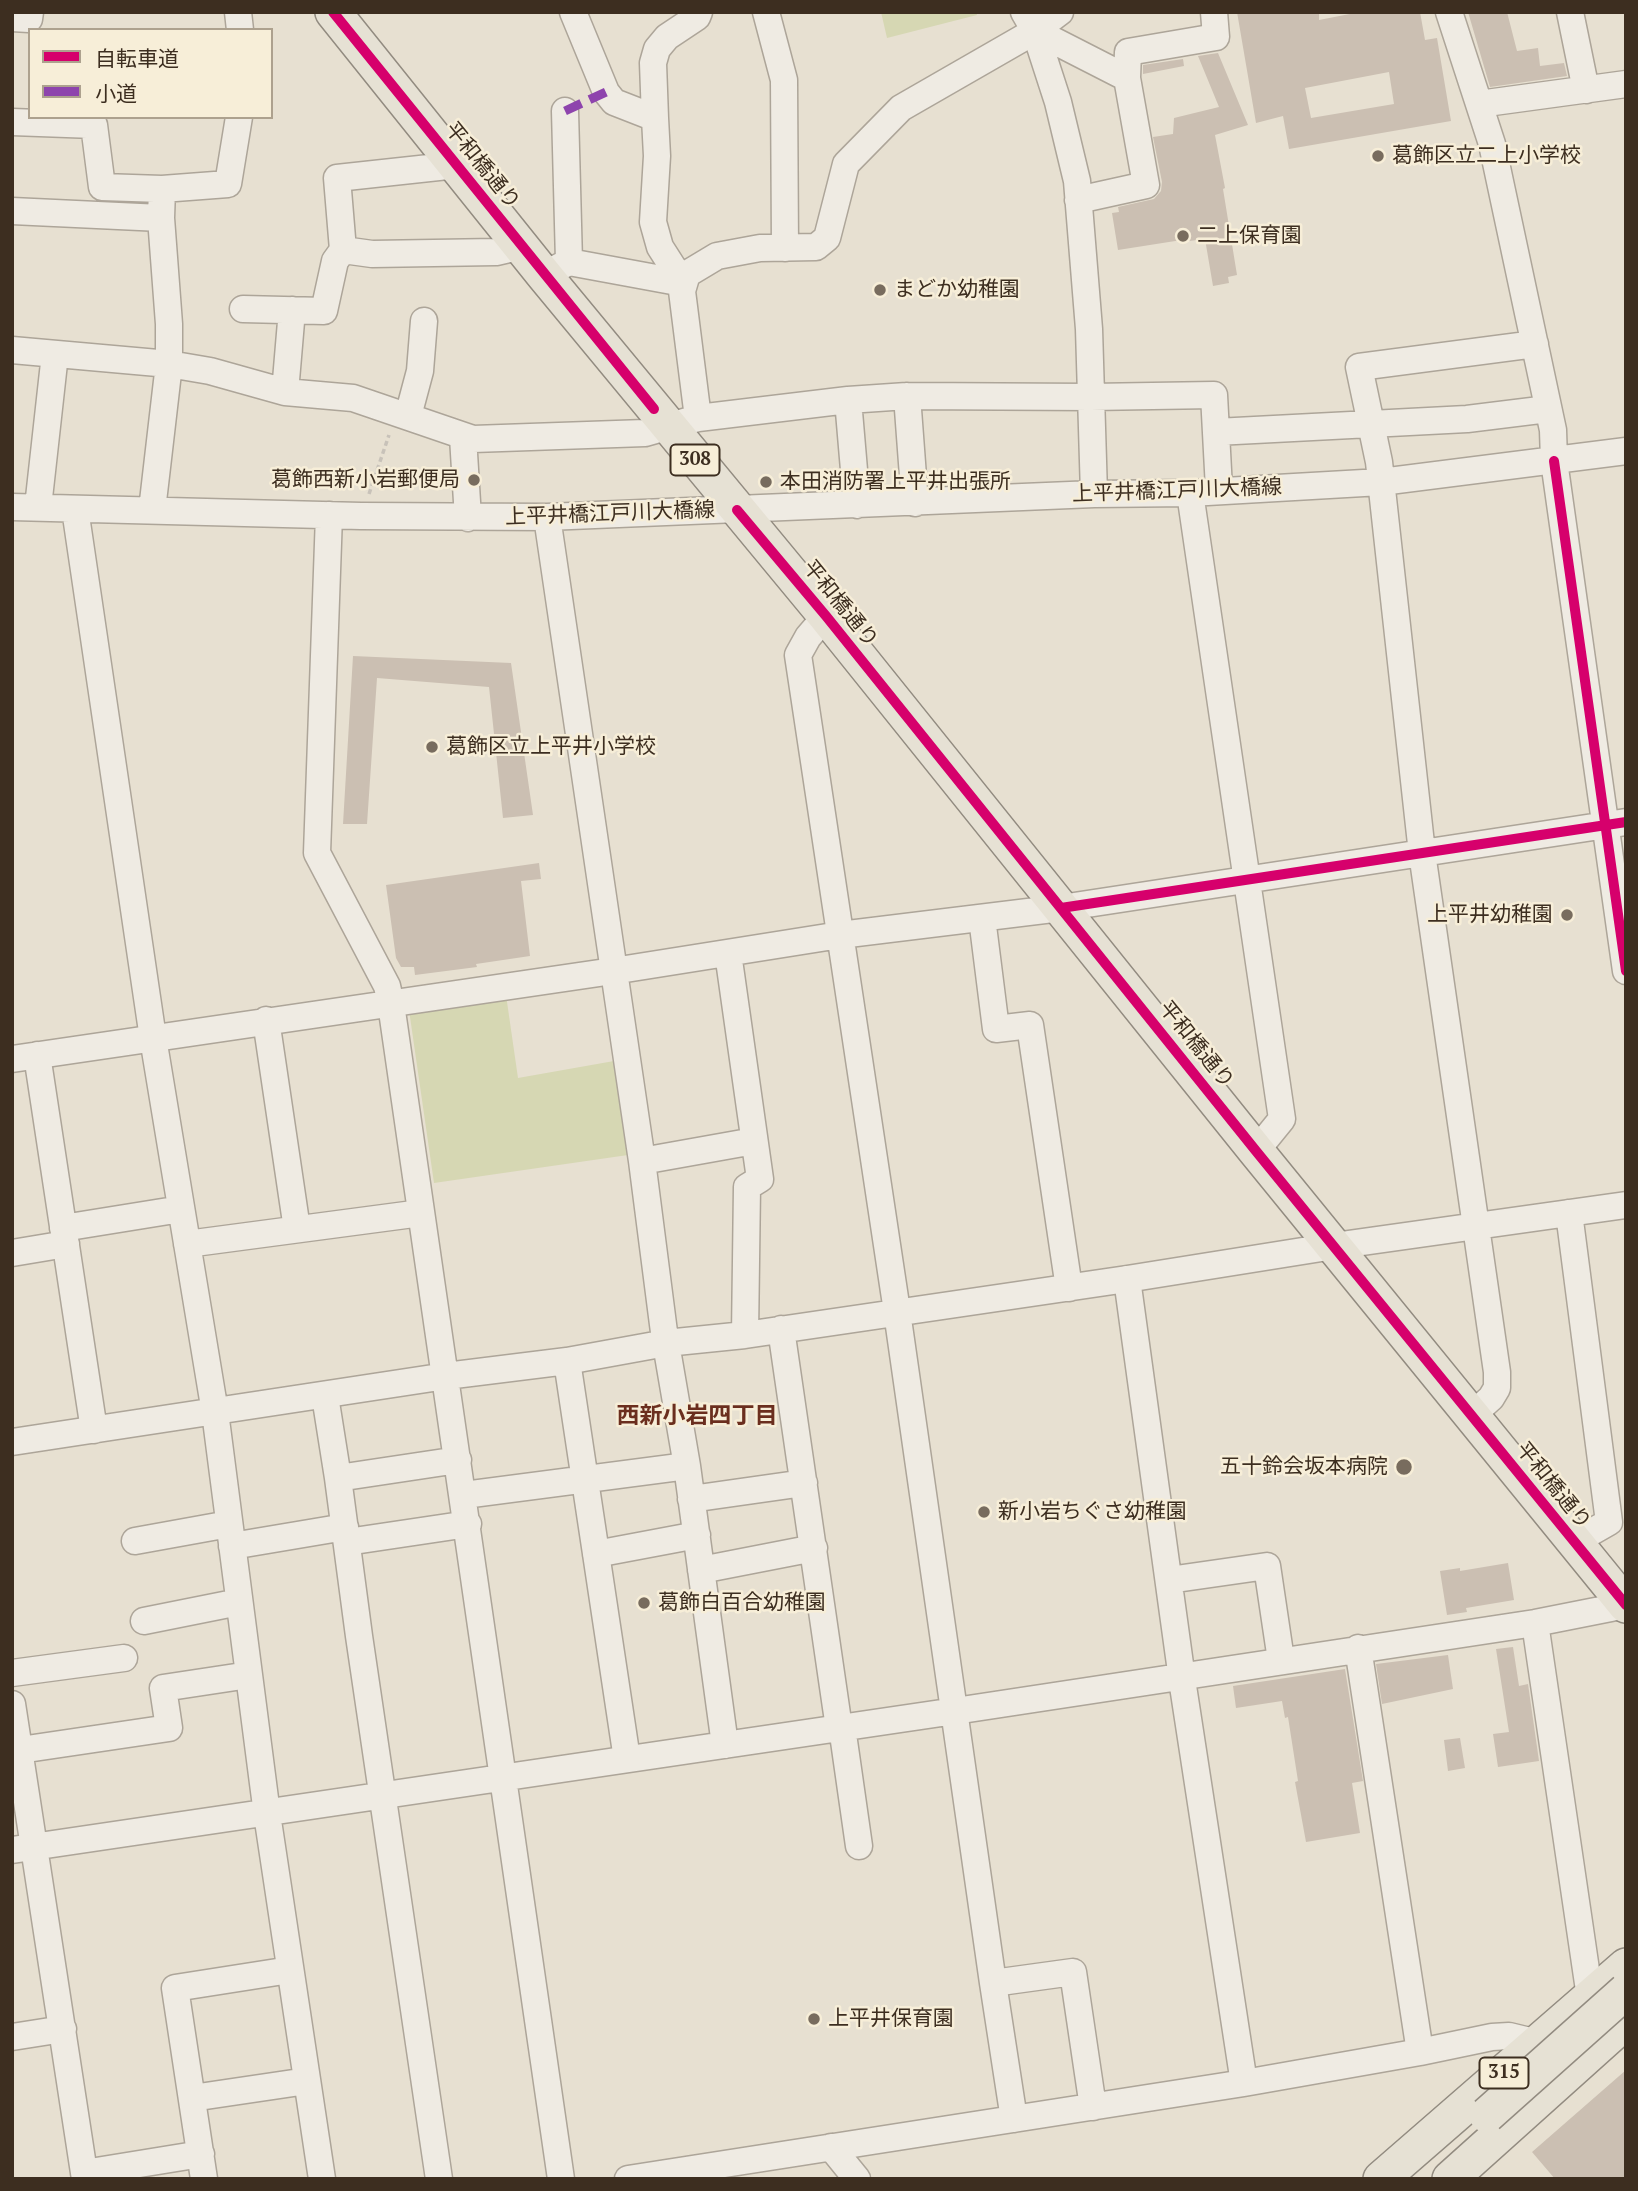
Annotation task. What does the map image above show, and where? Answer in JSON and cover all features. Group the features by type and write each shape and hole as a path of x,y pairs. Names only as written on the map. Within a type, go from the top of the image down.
{"main road":[{"name":"平和橋通り","path":"333,12 522,246 556,268 683,423 737,510 826,616 1256,1151 1626,1605"},
{"name":"315","path":"1381,2179 1626,1966"},
{"name":"315","path":"1416,2179 1626,1991"},
{"name":"315","path":"1450,2179 1626,2021"}],"street":[{"path":"12,18 29,19 30,12"},
{"path":"573,12 606,92 614,102 655,118"},
{"path":"683,283 660,247 653,222 657,156 653,63 657,49 667,37 697,17 699,12"},
{"path":"766,12 784,80 785,248"},
{"path":"683,423 682,291 687,274 696,266 717,256 760,248 816,247 827,238 846,164 901,108 1029,22 1060,12"},
{"path":"1079,200 1146,185 1127,78 1128,52 1216,37 1214,12"},
{"path":"1449,12 1492,144 1553,430 1554,461 1615,824 1626,971"},
{"path":"1570,12 1586,90"},
{"path":"1029,22 1127,78"},
{"path":"1029,22 1058,102 1077,181 1089,329 1094,494"},
{"path":"1479,104 1626,84"},
{"path":"565,111 556,268 683,283"},
{"path":"12,122 94,125 102,187 162,189 228,184 239,119"},
{"path":"243,309 324,311 335,261 343,250 337,178 457,165"},
{"path":"152,510 169,365 169,324 161,218 162,189"},
{"path":"12,211 161,218"},
{"path":"343,250 372,254 496,252 522,246"},
{"path":"285,392 292,310"},
{"path":"402,414 420,371 424,321"},
{"path":"1472,1415 1491,1398 1497,1388 1497,1372 1422,853 1381,482 1359,367 1535,344"},
{"path":"12,350 169,365 210,371 285,392 353,398 473,439 645,433 683,423 848,400 907,396 1214,395 1219,489"},
{"path":"25,507 55,354"},
{"path":"907,396 915,503"},
{"path":"848,400 857,505"},
{"path":"1216,432 1467,419 1548,409"},
{"path":"463,437 468,518"},
{"name":"上平井橋江戸川大橋線","path":"25,507 361,516 547,517 1094,494 1190,493 1219,489 1381,482 1626,451"},
{"path":"1190,493 1282,1119 1256,1151"},
{"path":"75,509 153,1038 215,1412 267,1814 321,2179"},
{"path":"329,515 317,853 387,986 391,1004 561,2179"},
{"path":"547,517 642,1161 666,1343 687,1465 725,1745"},
{"path":"826,616 808,637 798,655 897,1311 1014,2119"},
{"path":"94,1430 65,1236 25,1057 840,935 1062,908 1615,824"},
{"path":"982,918 996,1029 1030,1024 1069,1288"},
{"path":"728,953 760,1179 747,1187 745,1335"},
{"path":"266,1020 297,1229"},
{"path":"642,1161 754,1140"},
{"path":"12,1441 446,1376 566,1361 666,1343 745,1335 1069,1288 1334,1245 1626,1205"},
{"path":"12,1253 65,1236 181,1209"},
{"path":"187,1244 421,1213"},
{"path":"1569,1213 1609,1522 1574,1542"},
{"path":"1127,1279 1182,1675 1244,2083"},
{"path":"781,1329 859,1846"},
{"path":"566,1361 627,1759"},
{"path":"325,1396 439,2179"},
{"path":"338,1478 458,1460"},
{"path":"464,1495 687,1465"},
{"path":"691,1499 804,1483"},
{"path":"135,1541 230,1535 346,1535 468,1524"},
{"path":"596,1553 696,1535"},
{"path":"701,1570 814,1548"},
{"path":"1169,1580 1268,1566 1281,1660"},
{"path":"144,1621 239,1602"},
{"path":"24,1849 1535,1623 1626,1605"},
{"path":"1535,1623 1590,1997"},
{"path":"1358,1648 1420,2052"},
{"path":"12,1674 124,1658"},
{"path":"20,1750 169,1728 163,1688 249,1675"},
{"path":"12,1704 20,1750 19,1793 24,1849 63,2029 85,2176 202,2166 175,1988 290,1970"},
{"path":"993,1983 1073,1972 1093,2107"},
{"path":"12,2036 63,2029"},
{"path":"628,2179 1244,2083 1492,2037 1509,2036 1538,2043"},
{"path":"192,2098 307,2081"},
{"path":"831,2147 857,2179"}],"path":[{"path":"361,516 402,414"}],"green space":[{"path":"881,12 976,12 977,15 887,38"},
{"path":"505,988 518,1078 614,1061 628,1155 434,1183 408,1003"}],"building":[{"path":"1237,12 1319,12 1319,20 1360,12 1420,12 1425,40 1437,38 1451,121 1289,149 1283,116 1256,123","holes":["1389,72 1394,104 1311,118 1305,88"]},
{"path":"1468,12 1507,12 1517,51 1538,48 1540,66 1564,63 1567,76 1490,87"},
{"path":"1218,53 1248,125 1215,135 1237,275 1228,277 1229,283 1213,286 1205,239 1188,239 1118,250 1112,213 1119,212 1118,207 1154,199 1161,191 1162,182 1153,137 1173,134 1174,118 1219,107 1198,56"},
{"path":"1183,59 1184,66 1143,74 1143,65"},
{"path":"353,656 511,663 533,815 503,818 489,687 377,678 367,824 343,824"},
{"path":"539,863 541,879 521,881 530,956 476,964 477,967 415,975 414,967 401,967 396,958 386,885"},
{"path":"1508,1563 1514,1600 1466,1608 1467,1612 1447,1615 1440,1571 1460,1568 1460,1571"},
{"path":"1513,1647 1519,1686 1528,1684 1539,1761 1498,1767 1493,1734 1509,1732 1496,1649"},
{"path":"1448,1655 1453,1689 1382,1704 1376,1664"},
{"path":"1345,1669 1363,1781 1352,1783 1360,1833 1306,1842 1295,1782 1298,1781 1288,1717 1285,1718 1282,1701 1236,1708 1233,1686"},
{"path":"1460,1738 1465,1768 1448,1771 1444,1740"},
{"path":"1626,2070 1626,2179 1555,2179 1532,2152"}],"marked path":[{"path":"565,111 606,92"}],"cycle path":[{"path":"333,12 654,409"},
{"path":"1554,461 1626,971"},
{"path":"737,510 826,616 1256,1151 1626,1605"},
{"path":"1061,908 1626,822"}],"place":[{"name":"葛飾区立二上小学校","path":"1378,156"},
{"name":"二上保育園","path":"1183,236"},
{"name":"まどか幼稚園","path":"880,290"},
{"name":"葛飾西新小岩郵便局","path":"474,480"},
{"name":"本田消防署上平井出張所","path":"766,482"},
{"name":"葛飾区立上平井小学校","path":"432,747"},
{"name":"上平井幼稚園","path":"1567,915"},
{"name":"五十鈴会坂本病院","path":"1404,1467"},
{"name":"新小岩ちぐさ幼稚園","path":"984,1512"},
{"name":"葛飾白百合幼稚園","path":"644,1603"},
{"name":"上平井保育園","path":"814,2019"}],"district":[{"name":"西新小岩四丁目","path":"697,1416"}]}
